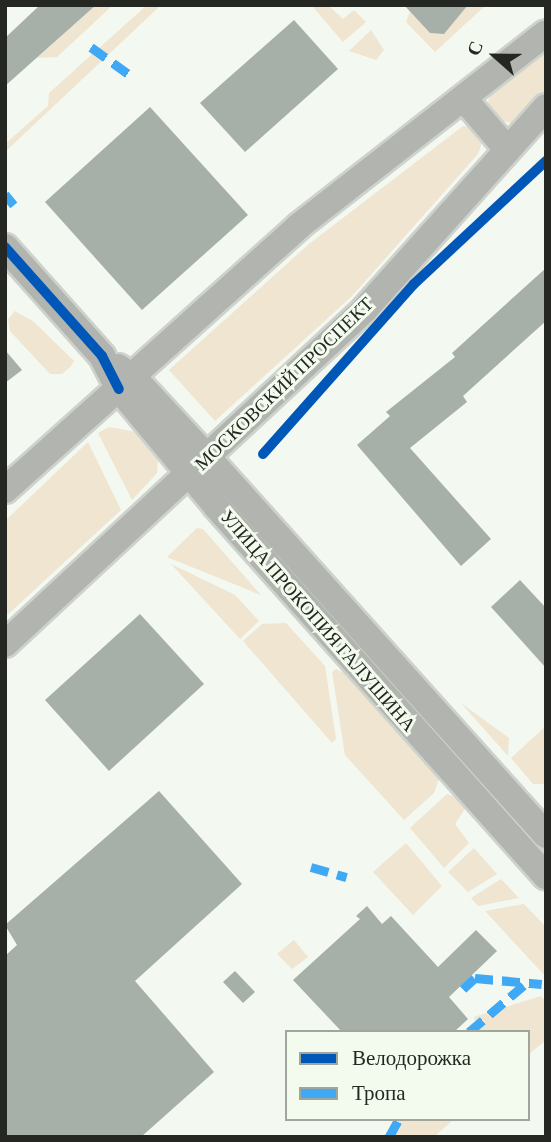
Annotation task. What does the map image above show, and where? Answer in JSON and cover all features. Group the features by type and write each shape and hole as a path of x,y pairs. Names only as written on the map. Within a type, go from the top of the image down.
{"main road":[{"path":"5,490 83,416 126,383 299,226 465,100 546,33"},
{"path":"465,100 507,149"},
{"name":"МОСКОВСКИЙ ПРОСПЕКТ","path":"5,644 365,309 546,107"},
{"name":"УЛИЦА ПРОКОПИЯ ГАЛУШИНА","path":"5,247 199,466 546,876"},
{"name":"УЛИЦА ПРОКОПИЯ ГАЛУШИНА","path":"199,466 546,835"}],"shaded area":[{"path":"96,5 113,5 57,57 37,58"},
{"path":"147,5 161,5 5,152 5,144 48,106 49,93"},
{"path":"328,5 343,19 354,10 366,22 343,42 313,7"},
{"path":"468,5 486,5 435,52 406,22 410,11 430,33 444,34"},
{"path":"371,30 384,50 376,60 349,51"},
{"path":"546,45 546,92 523,118 511,123 498,120 488,103 491,90"},
{"path":"463,126 474,127 483,139 478,154 352,296 215,421 169,370 309,244"},
{"path":"15,311 34,322 74,361 62,374 50,374 10,331 8,319"},
{"path":"109,427 142,433 158,456 157,473 132,500 98,433"},
{"path":"88,442 121,510 5,617 5,521"},
{"path":"254,486 385,632 379,632 254,494"},
{"path":"197,528 203,529 261,595 167,557"},
{"path":"171,564 235,595 259,621 240,639"},
{"path":"286,623 325,666 336,739 332,743 243,641 262,624"},
{"path":"336,669 354,678 440,776 434,793 404,820 345,755 332,672"},
{"path":"461,703 509,738 508,756"},
{"path":"546,726 546,784 533,784 511,758"},
{"path":"447,794 464,800 467,806 455,824 469,843 444,868 410,828"},
{"path":"406,843 442,886 413,915 373,872"},
{"path":"474,848 497,874 468,892 448,872"},
{"path":"501,879 519,898 478,906 471,898"},
{"path":"524,904 546,927 546,977 485,911"},
{"path":"294,940 308,957 292,969 277,954"},
{"path":"541,996 546,1001 546,1040 530,1053 530,1030 471,1030 476,1025 474,1017"},
{"path":"398,1121 452,1121 434,1137 389,1137"}],"building":[{"path":"40,5 96,5 5,86 5,38"},
{"path":"404,5 468,5 444,34 430,33"},
{"path":"294,20 338,69 245,152 200,103"},
{"path":"150,107 248,215 142,310 45,202"},
{"path":"546,268 546,321 463,396 467,402 410,448 491,539 461,566 357,445 390,416 386,412 455,357 452,353"},
{"path":"5,350 22,370 5,383"},
{"path":"520,580 546,608 546,668 491,607"},
{"path":"140,614 204,684 109,771 45,700"},
{"path":"159,791 242,884 135,981 214,1072 141,1137 5,1137 5,956 17,945 5,925"},
{"path":"367,906 382,924 391,916 438,967 476,930 497,951 449,997 468,1019 456,1030 340,1030 293,980 360,919 356,916"},
{"path":"235,971 255,992 243,1003 223,982"}],"marked path":[{"path":"91,47 130,75"},
{"path":"5,194 14,205"},
{"path":"311,867 347,877"},
{"path":"463,989 475,978 542,984"},
{"path":"471,1030 524,985"},
{"path":"389,1137 398,1121"}],"cycle path":[{"path":"263,454 414,284 546,161"},
{"path":"5,247 102,356 119,389"}]}
